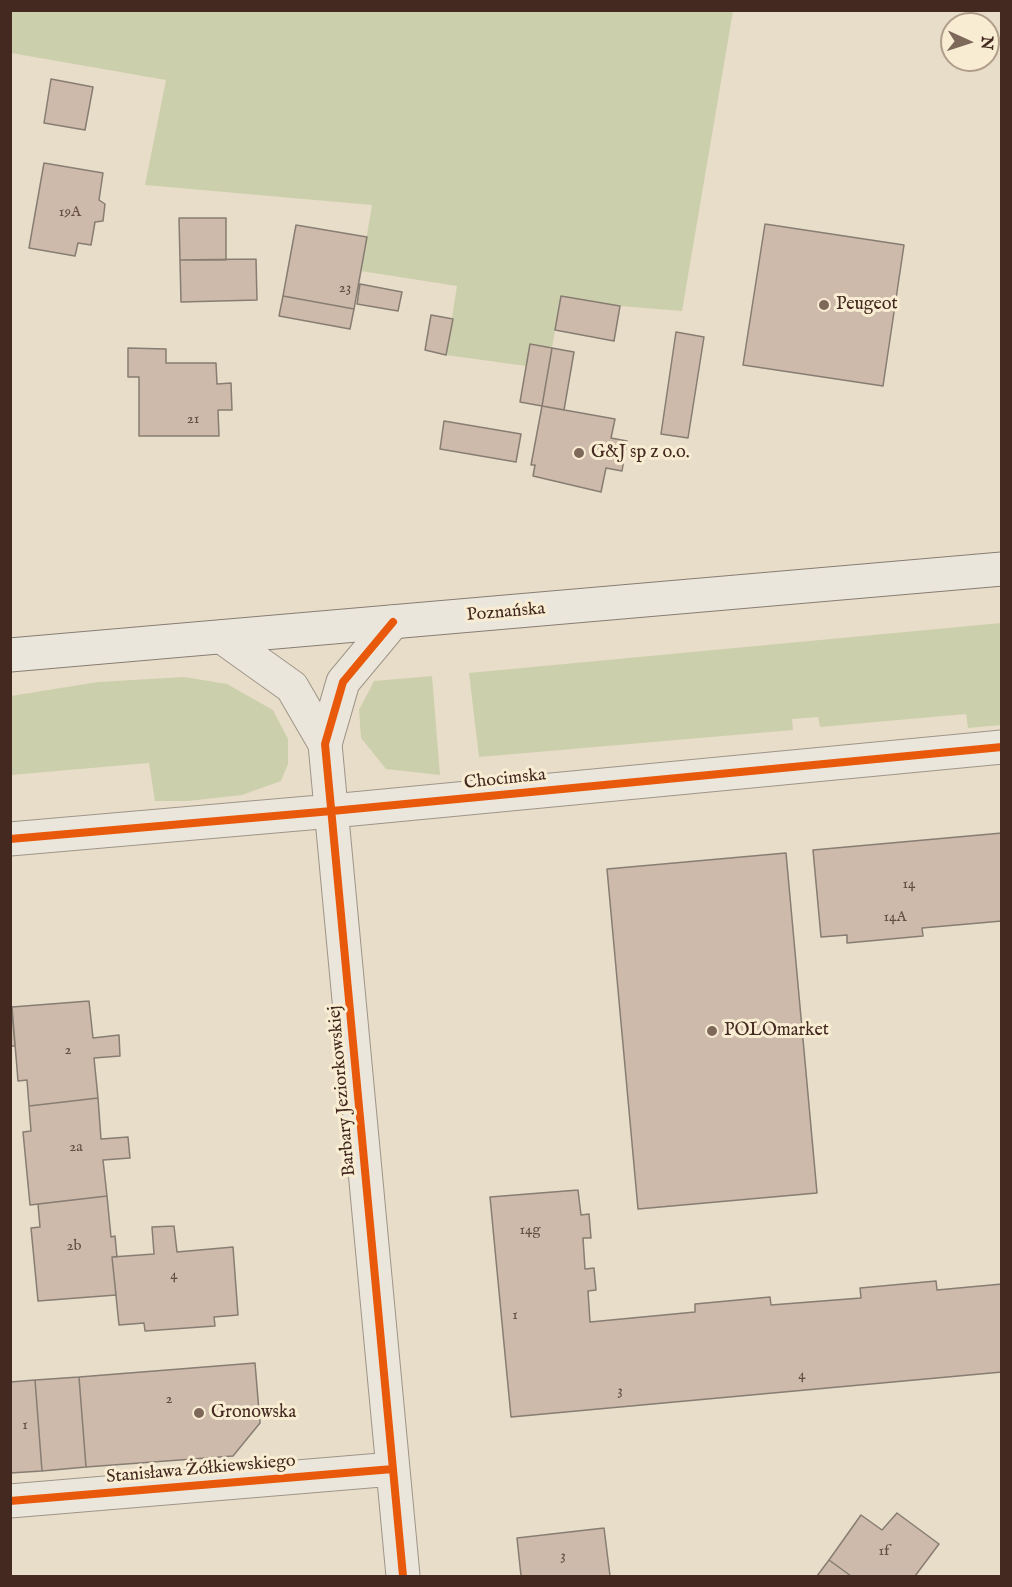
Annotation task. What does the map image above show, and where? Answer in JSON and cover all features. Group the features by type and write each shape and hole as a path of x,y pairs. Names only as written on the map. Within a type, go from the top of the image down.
{"street":[{"name":"Poznańska","path":"10,654 1002,569"},
{"name":"Barbary Jeziorkowskiej","path":"393,622 343,682 325,744 403,1576"},
{"name":"Barbary Jeziorkowskiej","path":"222,637 292,687 325,744"},
{"name":"Chocimska","path":"10,839 332,811 1002,747"},
{"name":"Stanisława Żółkiewskiego","path":"10,1501 393,1469"}],"green space":[{"path":"10,11 733,11 682,311 620,306 561,296 552,348 530,344 526,366 446,355 457,286 361,271 372,205 145,185 166,80 11,53"},
{"path":"1001,623 1001,725 968,728 966,714 820,727 818,717 792,719 793,730 479,757 469,673"},
{"path":"432,676 440,775 386,769 361,738 359,710 374,681"},
{"path":"184,677 227,684 273,710 288,739 288,764 281,781 242,795 188,801 155,801 149,763 11,775 11,696 98,682"}],"building":[{"path":"51,79 93,87 85,130 44,123"},
{"path":"44,163 103,173 99,200 105,204 103,221 95,222 91,245 78,243 75,256 29,248"},
{"path":"179,218 226,218 226,260 180,260"},
{"name":"Peugeot","path":"765,224 904,245 883,386 743,365"},
{"path":"296,225 367,237 354,309 283,296"},
{"path":"256,259 257,300 181,302 180,260"},
{"path":"360,284 402,292 398,311 357,304"},
{"path":"283,296 354,309 350,329 279,316"},
{"path":"561,296 620,306 614,341 555,330"},
{"path":"431,315 453,319 446,355 425,350"},
{"path":"676,332 704,337 688,438 661,434"},
{"path":"530,344 552,348 542,406 520,402"},
{"path":"128,348 166,349 166,363 216,363 217,384 231,383 232,410 218,410 219,436 139,436 139,377 128,377"},
{"path":"552,348 574,352 564,410 542,406"},
{"name":"G&J sp z o.o.","path":"542,406 615,419 611,438 627,441 622,471 606,468 601,492 533,476 535,465 531,465"},
{"path":"444,421 521,434 516,462 440,449"},
{"path":"1002,833 1002,921 922,928 923,936 847,943 847,935 821,937 813,850"},
{"name":"POLOmarket","path":"786,853 817,1193 638,1209 607,869"},
{"path":"10,990 15,1046 10,1046"},
{"path":"89,1001 93,1038 119,1035 120,1056 94,1058 98,1098 29,1106 27,1080 18,1081 12,1007"},
{"path":"98,1098 101,1139 128,1137 130,1158 103,1160 107,1196 30,1205 23,1132 31,1131 29,1106"},
{"path":"578,1190 581,1215 589,1214 591,1238 583,1238 585,1269 594,1268 596,1290 588,1291 590,1322 695,1312 695,1304 770,1297 771,1305 861,1298 860,1288 936,1281 937,1290 1002,1284 1002,1372 511,1417 490,1197"},
{"path":"107,1196 111,1237 115,1236 117,1257 112,1257 116,1295 38,1301 31,1228 40,1227 38,1204"},
{"path":"174,1226 177,1252 233,1247 238,1315 214,1317 215,1326 145,1331 144,1323 119,1325 112,1257 154,1254 152,1227"},
{"path":"255,1363 260,1423 233,1456 86,1467 79,1377"},
{"path":"79,1377 86,1467 42,1471 35,1380"},
{"path":"35,1380 42,1471 10,1473 10,1382"},
{"path":"897,1513 939,1544 915,1576 851,1576 829,1560 861,1515 882,1530"},
{"path":"604,1528 610,1576 521,1576 517,1538"},
{"path":"829,1560 851,1576 817,1576"}],"cycle path":[{"path":"393,622 343,682 325,744 403,1576"},
{"path":"10,839 332,811 1002,747"},
{"path":"10,1501 393,1469"}],"place":[{"name":"Peugeot","path":"824,305"},
{"name":"G&J sp z o.o.","path":"579,453"},
{"name":"POLOmarket","path":"712,1031"},
{"name":"Gronowska","path":"199,1413"}]}
